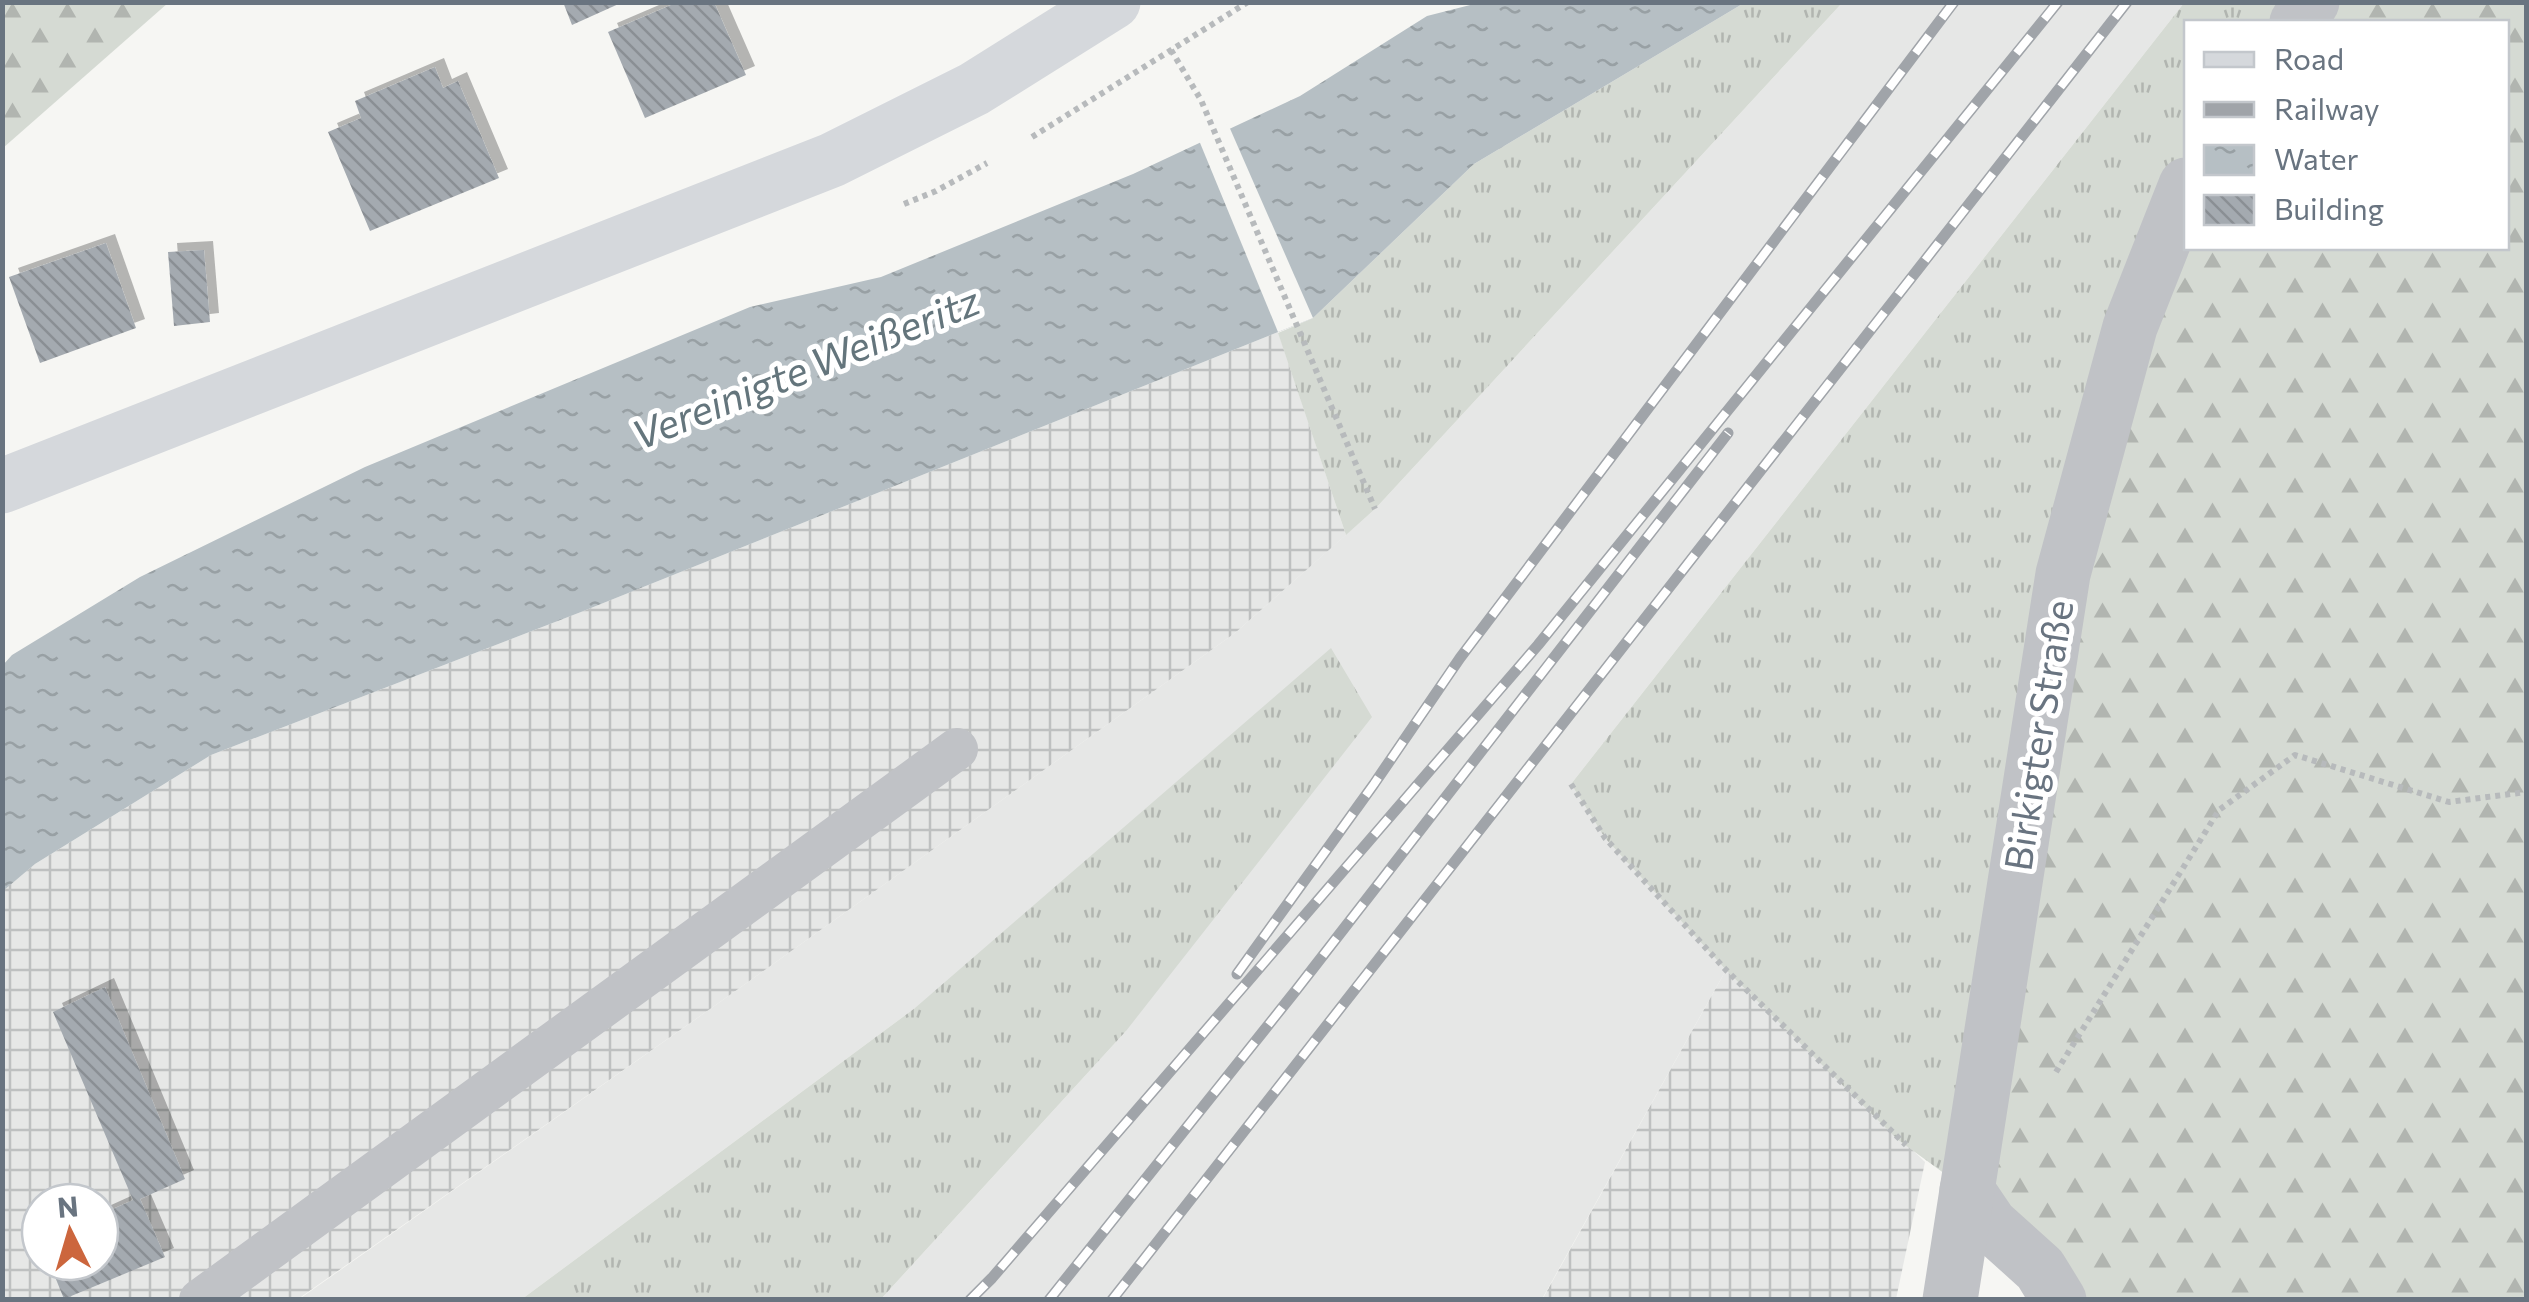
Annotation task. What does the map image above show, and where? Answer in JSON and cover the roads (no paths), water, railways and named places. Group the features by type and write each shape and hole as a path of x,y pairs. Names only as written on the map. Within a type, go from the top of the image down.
{"main road":[{"path":"2,486 832,160 974,89 1112,2"}],"street":[{"name":"Birkigter Straße","path":"1950,1300 2063,574 2130,327 2184,190"},
{"path":"1966,1190 1990,1224 2040,1269 2059,1300"}],"lane":[{"path":"200,1300 957,749"}],"water":[{"name":"Vereinigte Weißeritz","path":"1482,2 1744,3 1474,164 1313,318 581,612 211,755 35,864 3,891 3,665 12,655 140,577 365,467 750,307 881,277 1133,174 1300,96 1427,16"}],"railway":[{"path":"1237,974 1460,658 1954,2"},
{"path":"970,1300 1538,645 2058,2"},
{"path":"1112,1300 2127,2"},
{"path":"1049,1300 1297,989 1728,433"}]}
